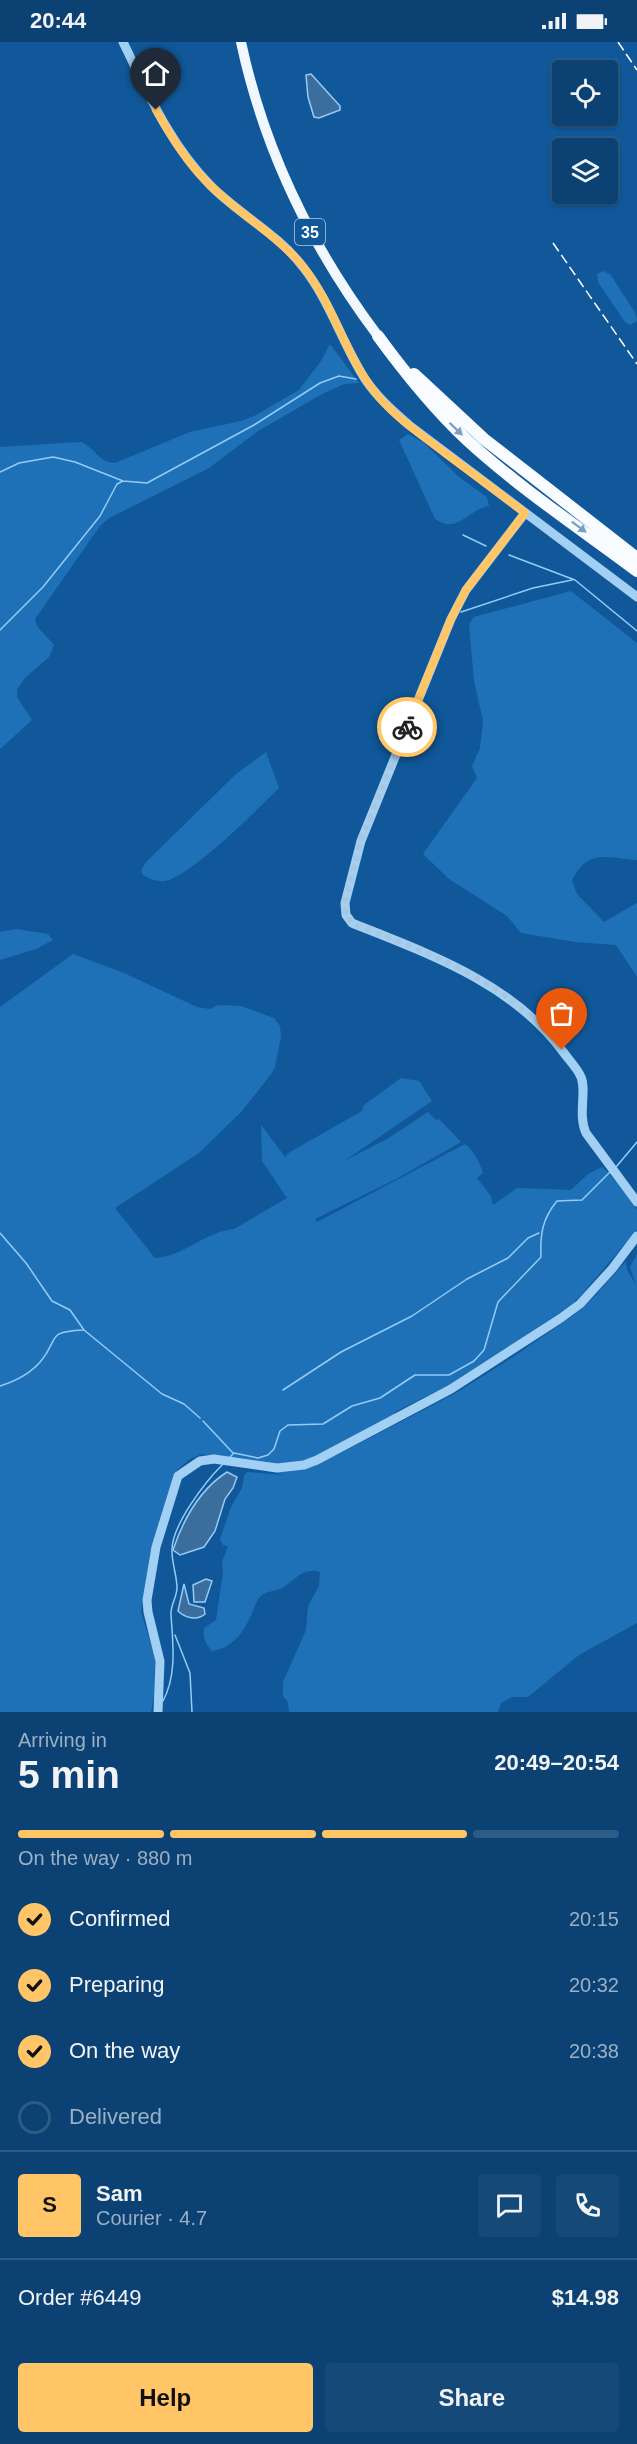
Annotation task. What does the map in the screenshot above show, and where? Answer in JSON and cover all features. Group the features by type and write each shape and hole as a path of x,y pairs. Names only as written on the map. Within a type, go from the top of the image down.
{"highway":[{"name":"35","path":"378,336 438,397 484,439 637,558"},
{"name":"35","path":"378,336 420,392 466,439 509,475 637,571"}],"main road":[{"name":"35","path":"241,42 268,137 295,201 333,271 378,336"}],"street":[{"path":"123,42 156,110 184,156 213,188 274,237 302,265 320,291 361,372 376,394 409,425 637,597"},
{"path":"525,513 466,590 451,619 361,841 345,903 346,915 352,923 458,967 522,1008 552,1037 582,1077 582,1124 607,1164 637,1202"},
{"path":"158,1708 160,1661 147,1600 156,1547 178,1476 200,1461 233,1461 277,1468 304,1465 451,1389 580,1304 612,1269 637,1236"}],"shaded area":[{"path":"311,74 340,106 340,110 319,118 314,117 308,97 306,75"},
{"path":"603,271 610,274 636,314 637,321 630,325 625,322 598,282 597,274"},
{"path":"330,344 359,383 344,384 324,393 258,431 209,468 109,518 100,526 35,619 37,626 54,645 49,657 25,678 17,689 17,697 32,720 0,749 0,447 81,442 101,458 115,463 190,432 241,421 256,415 299,390 321,361"},
{"path":"408,434 424,443 459,477 487,497 489,506 456,523 443,523 435,519 399,440"},
{"path":"571,591 637,643 637,860 607,857 591,859 584,864 572,881 577,894 604,922 637,903 637,977 616,945 575,942 521,933 507,916 449,879 423,854 477,778 472,766 480,748 483,721 474,681 469,624 474,617"},
{"path":"266,752 279,788 256,811 207,855 177,876 160,881 143,875 141,870 147,861 235,775"},
{"path":"16,929 48,934 53,940 36,949 0,960 0,932"},
{"path":"73,954 124,973 197,1007 210,1009 218,1005 241,1006 274,1018 280,1026 281,1037 275,1067 242,1111 199,1153 115,1208 155,1258 165,1257 213,1235 234,1229 287,1198 262,1161 261,1125 286,1158 287,1154 362,1111 364,1105 401,1078 419,1081 432,1101 344,1161 387,1139 428,1112 436,1120 439,1119 461,1142 398,1178 315,1219 317,1222 465,1144 480,1165 483,1173 477,1178 491,1196 493,1205 517,1188 571,1190 588,1174 602,1167 605,1169 637,1209 637,1230 583,1293 570,1306 451,1384 395,1412 395,1416 344,1442 335,1456 456,1393 513,1357 574,1315 595,1296 626,1261 627,1270 636,1285 630,1267 637,1254 637,1623 579,1655 528,1697 512,1697 501,1703 498,1712 289,1712 288,1702 283,1696 283,1682 306,1630 308,1606 319,1586 320,1572 303,1573 280,1589 261,1596 238,1637 227,1646 212,1651 205,1640 204,1628 216,1620 223,1572 222,1562 228,1546 223,1545 220,1539 231,1507 242,1488 247,1472 282,1475 251,1462 202,1454 190,1459 176,1471 150,1554 141,1612 155,1656 151,1712 0,1712 0,1007"},
{"path":"227,1472 237,1477 225,1499 215,1531 204,1547 180,1555 173,1550 193,1506 217,1479"},
{"path":"206,1579 212,1581 205,1602 194,1602 193,1585"},
{"path":"184,1584 189,1604 204,1608 205,1614 202,1616 191,1618 178,1611"}],"waterway":[{"path":"0,472 19,463 53,457 75,462 123,481 147,483 254,425 320,383 339,376 356,379"},
{"path":"0,630 43,587 100,516 117,484 123,481"},
{"path":"463,535 486,546"},
{"path":"509,555 575,580 637,631"},
{"path":"461,612 533,588 572,580"},
{"path":"616,1167 637,1142"},
{"path":"230,1457 234,1453 258,1458 268,1455 274,1449 280,1431 288,1425 323,1424 352,1406 380,1398 415,1375 449,1375 474,1361 484,1350 498,1302 541,1257 543,1228 548,1214 557,1201 582,1200 610,1172"},
{"path":"0,1233 26,1263 52,1301 70,1310 84,1330 162,1394 184,1404 200,1418"},
{"path":"283,1390 341,1352 412,1316 467,1279 508,1258 528,1238 539,1233"},
{"path":"0,1386 32,1370 47,1353 58,1335 63,1332 83,1330"},
{"path":"203,1421 233,1453"},
{"path":"163,1701 170,1681 173,1659 171,1612 177,1588 172,1556 173,1541 190,1505 223,1464"},
{"path":"175,1635 190,1673 192,1712"}],"railway":[{"path":"618,42 637,70"},
{"path":"553,243 637,364"}],"way so far":[{"path":"407,727 361,841 345,903 346,915 352,923 458,967 522,1008 562,1050"}],"route":[{"path":"156,110 174,142 195,169 213,188 274,237 302,265 327,303 361,372 381,399 409,425 525,513 466,590 451,619 407,727"}]}
